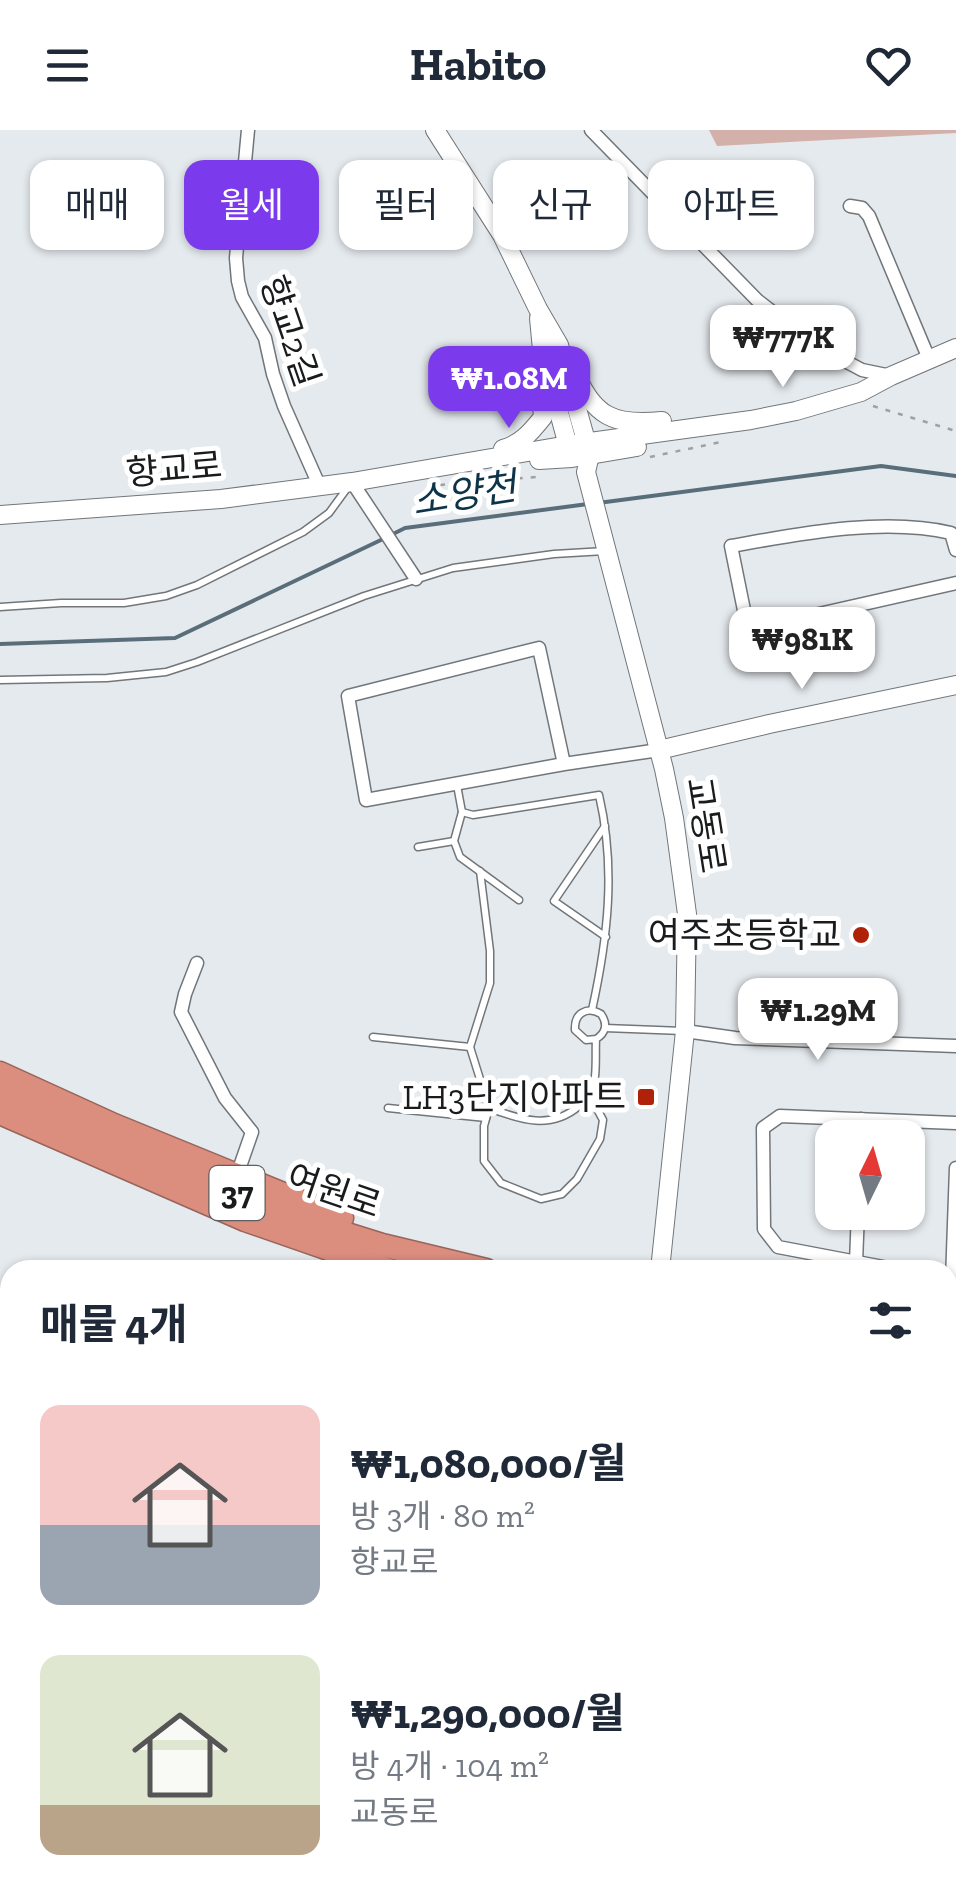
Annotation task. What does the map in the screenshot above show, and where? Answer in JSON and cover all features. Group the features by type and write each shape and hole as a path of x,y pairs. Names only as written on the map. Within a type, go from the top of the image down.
{"highway":[{"path":"0,1073 114,1125 353,1222 382,1245"},
{"name":"여원로","path":"0,1091 53,1117 299,1219 443,1260"},
{"name":"여원로","path":"0,1113 245,1220 360,1260"}],"street":[{"name":"향교2길","path":"248,130 238,281 242,297 265,338 273,374 299,446 319,485"},
{"path":"435,130 502,235 538,309 551,348"},
{"path":"591,130 757,300 815,346 862,370 891,376"},
{"path":"850,206 862,208 869,216 929,359"},
{"path":"551,348 567,351 589,399 604,414 622,422 690,418 716,433"},
{"path":"459,463 515,446 543,418 538,367 551,348"},
{"name":"교동로","path":"551,348 659,750 674,818 686,914 685,1031 661,1260"},
{"name":"향교로","path":"0,514 221,499 459,463 482,466 582,460 716,433 751,420 828,403 956,348"},
{"path":"352,482 414,576"},
{"path":"956,550 951,533 924,527 820,530 731,546 748,630 956,583"},
{"path":"564,764 539,648 348,696 366,800 659,750"},
{"name":"교동로","path":"659,750 956,685"},
{"path":"197,963 182,1012 225,1098 252,1132 238,1175"},
{"path":"685,1031 736,1038 956,1046"},
{"path":"846,1260 778,1247 764,1229 763,1128 780,1116 861,1120"},
{"path":"925,1122 956,1123"},
{"path":"953,1260 956,1168"},
{"path":"856,1260 857,1230"}],"lane":[{"path":"0,607 124,603 197,586 302,532 329,513 352,482"},
{"path":"0,680 108,678 166,672 414,576 605,546"},
{"path":"456,784 462,812 454,841 460,857 519,900"},
{"path":"462,812 473,815 598,795 606,825 609,912 592,1010"},
{"path":"606,825 554,901 606,936"},
{"path":"418,847 454,841"},
{"path":"480,871 490,983 470,1047 490,1108 482,1142 484,1161 502,1183 541,1199 562,1194 577,1179 600,1139 603,1120 590,1096"},
{"path":"596,1039 581,1038 575,1025 578,1015 592,1010 601,1014 605,1028"},
{"path":"605,1028 685,1031"},
{"path":"490,1108 516,1118 544,1122 566,1117 590,1096 596,1039 605,1028"},
{"path":"373,1037 470,1047"},
{"path":"388,1108 486,1118"}],"path":[{"path":"866,404 956,431"},
{"path":"638,459 716,433"},
{"path":"430,486 537,477"}],"shaded area":[{"path":"709,130 956,130 956,133 717,146"}],"waterway":[{"name":"소양천","path":"598,503 881,466 956,476"},
{"name":"소양천","path":"391,535 405,528 588,504"},
{"name":"소양천","path":"0,644 175,638 383,539"}],"place":[{"name":"여주초등학교","path":"861,935"},
{"name":"LH3단지아파트","path":"646,1097"}]}
